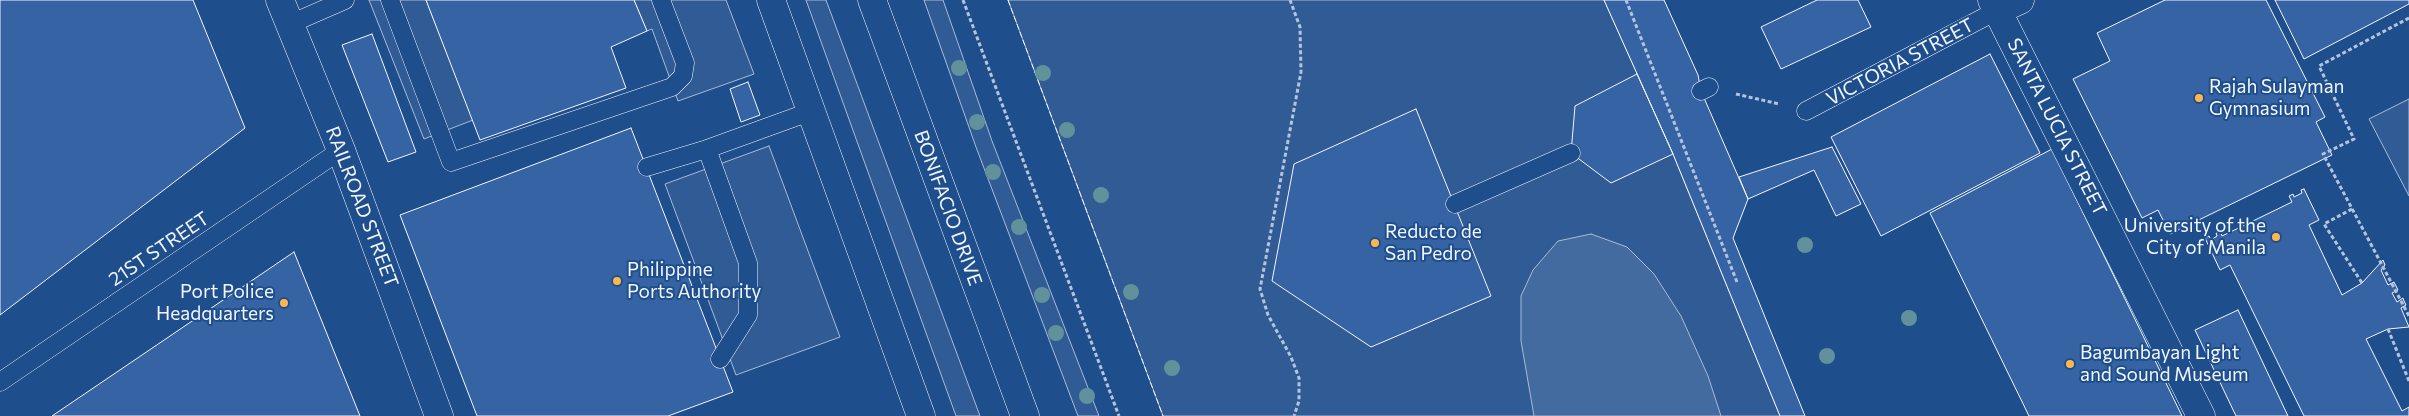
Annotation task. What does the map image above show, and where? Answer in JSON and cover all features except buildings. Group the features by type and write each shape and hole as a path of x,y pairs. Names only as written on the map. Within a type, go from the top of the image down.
{"main road":[{"path":"770,0 812,111 921,416"},
{"name":"BONIFACIO DRIVE","path":"872,0 1025,416"},
{"name":"SANTA LUCIA STREET","path":"2003,4 2201,416"},
{"name":"RAILROAD STREET","path":"285,12 341,150 439,416"}],"lane":[{"path":"285,12 345,0"},
{"path":"390,0 451,162 672,87 683,76 685,63 661,0"},
{"name":"VICTORIA STREET","path":"1806,111 2003,4"},
{"path":"647,167 707,149 812,111"},
{"path":"707,149 748,263 748,315 720,359"},
{"name":"21ST STREET","path":"0,382 341,150"},
{"path":"1455,204 1571,153"}],"path":[{"path":"963,0 1119,416"},
{"path":"1290,0 1300,27 1301,72 1260,289 1268,315 1291,357 1299,378 1299,401 1294,416"},
{"path":"1626,0 1737,282"},
{"path":"2409,18 2319,66 2354,139 2323,154 2409,316"},
{"path":"1705,89 1806,111"},
{"path":"2352,209 2324,224 2362,283"},
{"path":"2388,329 2409,380"}],"shaded area":[{"path":"369,0 426,0 473,120 424,139"},
{"path":"634,0 726,0 754,74 678,101 652,29 647,31"},
{"path":"806,0 826,0 980,416 956,416"},
{"path":"924,0 943,0 992,141 1099,416 1078,416 976,147"},
{"path":"1008,0 1604,0 1673,154 1780,416 1163,416"},
{"path":"2409,99 2409,196 2369,119"},
{"path":"769,146 840,337 736,375 665,184"},
{"path":"1591,234 1627,247 1654,274 1681,316 1708,376 1721,416 1534,416 1521,341 1521,296 1533,270 1558,241"}],"fence":[{"path":"1008,0 1163,416"}],"place":[{"name":"Rajah Sulayman Gymnasium","path":"2199,98"},
{"name":"University of the City of Manila","path":"2276,237"},
{"name":"Reducto de San Pedro","path":"1375,243"},
{"name":"Philippine Ports Authority","path":"617,281"},
{"name":"Port Police Headquarters","path":"284,303"},
{"name":"Bagumbayan Light and Sound Museum","path":"2070,364"}]}
